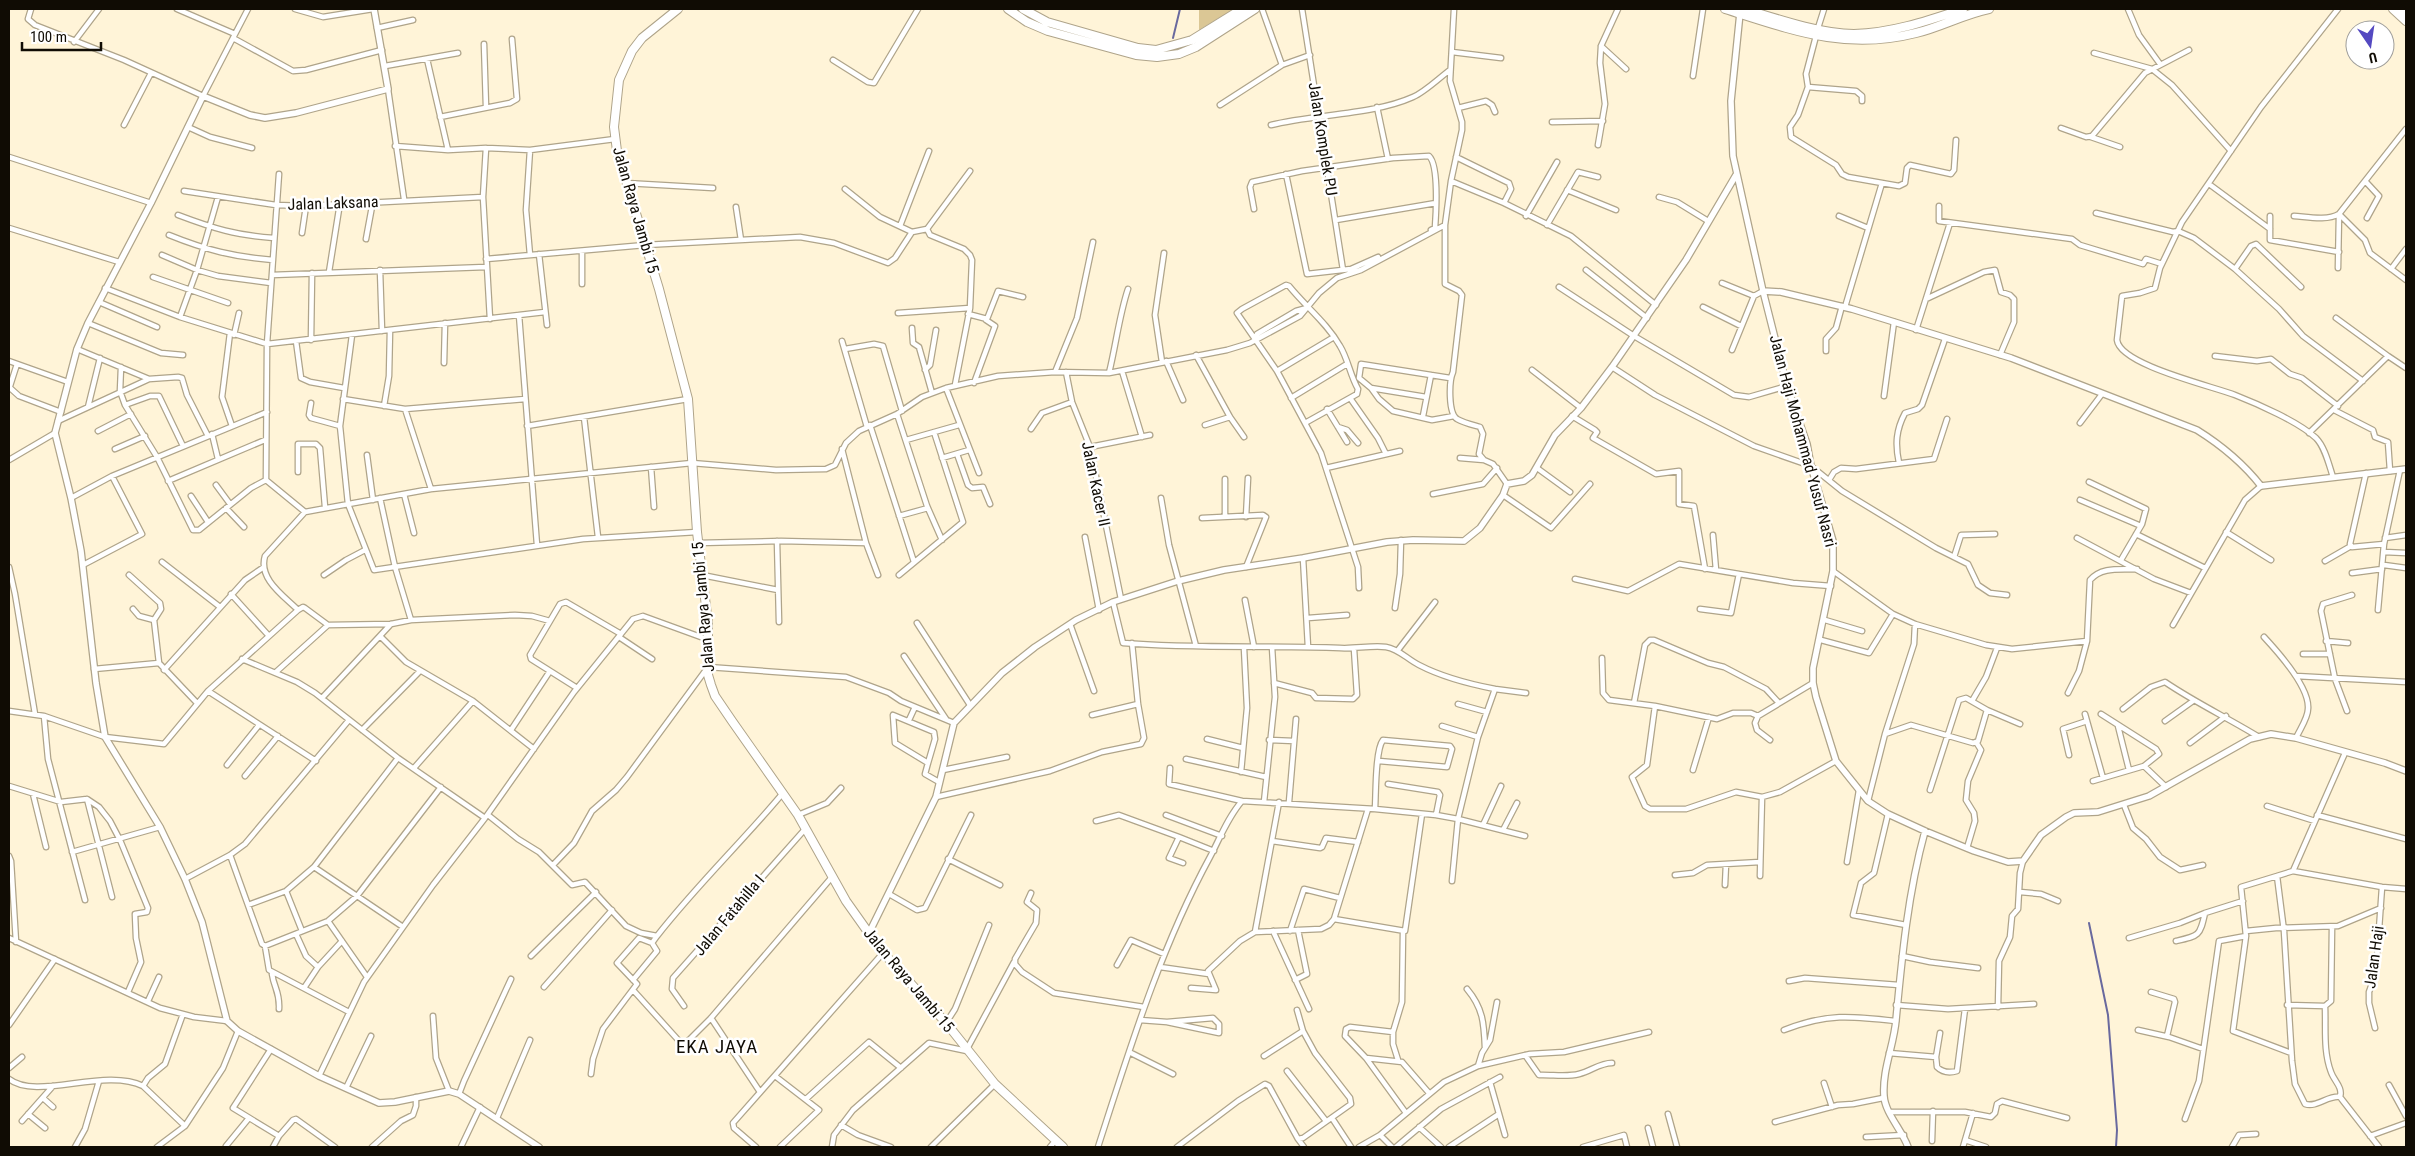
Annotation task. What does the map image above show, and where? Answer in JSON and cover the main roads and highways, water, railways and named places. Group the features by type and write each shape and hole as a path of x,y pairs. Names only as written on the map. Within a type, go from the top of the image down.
{"highway":[{"name":"Jalan Raya Jambi 15","path":"678,9 642,38 632,50 618,87 614,112 615,139 688,399 697,532 708,640 708,675 715,696 798,815 832,877 883,953 946,1023 995,1084 1063,1147"},
{"path":"1008,9 1027,22 1048,31 1118,46 1156,50 1177,46 1192,40 1242,9"},
{"path":"1023,9 1047,22 1118,46 1136,55 1157,57 1179,54 1196,47 1255,9"},
{"path":"1725,9 1743,11 1852,41 1880,39 1929,29 1976,10 1989,9"},
{"path":"1817,32 1853,34 1881,31 1928,22 1963,9"},
{"path":"2394,9 2406,21"},
{"path":"2403,9 2406,12"}],"waterway":[{"path":"1173,38 1180,9"},
{"path":"2089,923 2108,1015 2117,1130 2116,1147"}],"district":[{"name":"EKA JAYA","path":"717,1046"}]}
